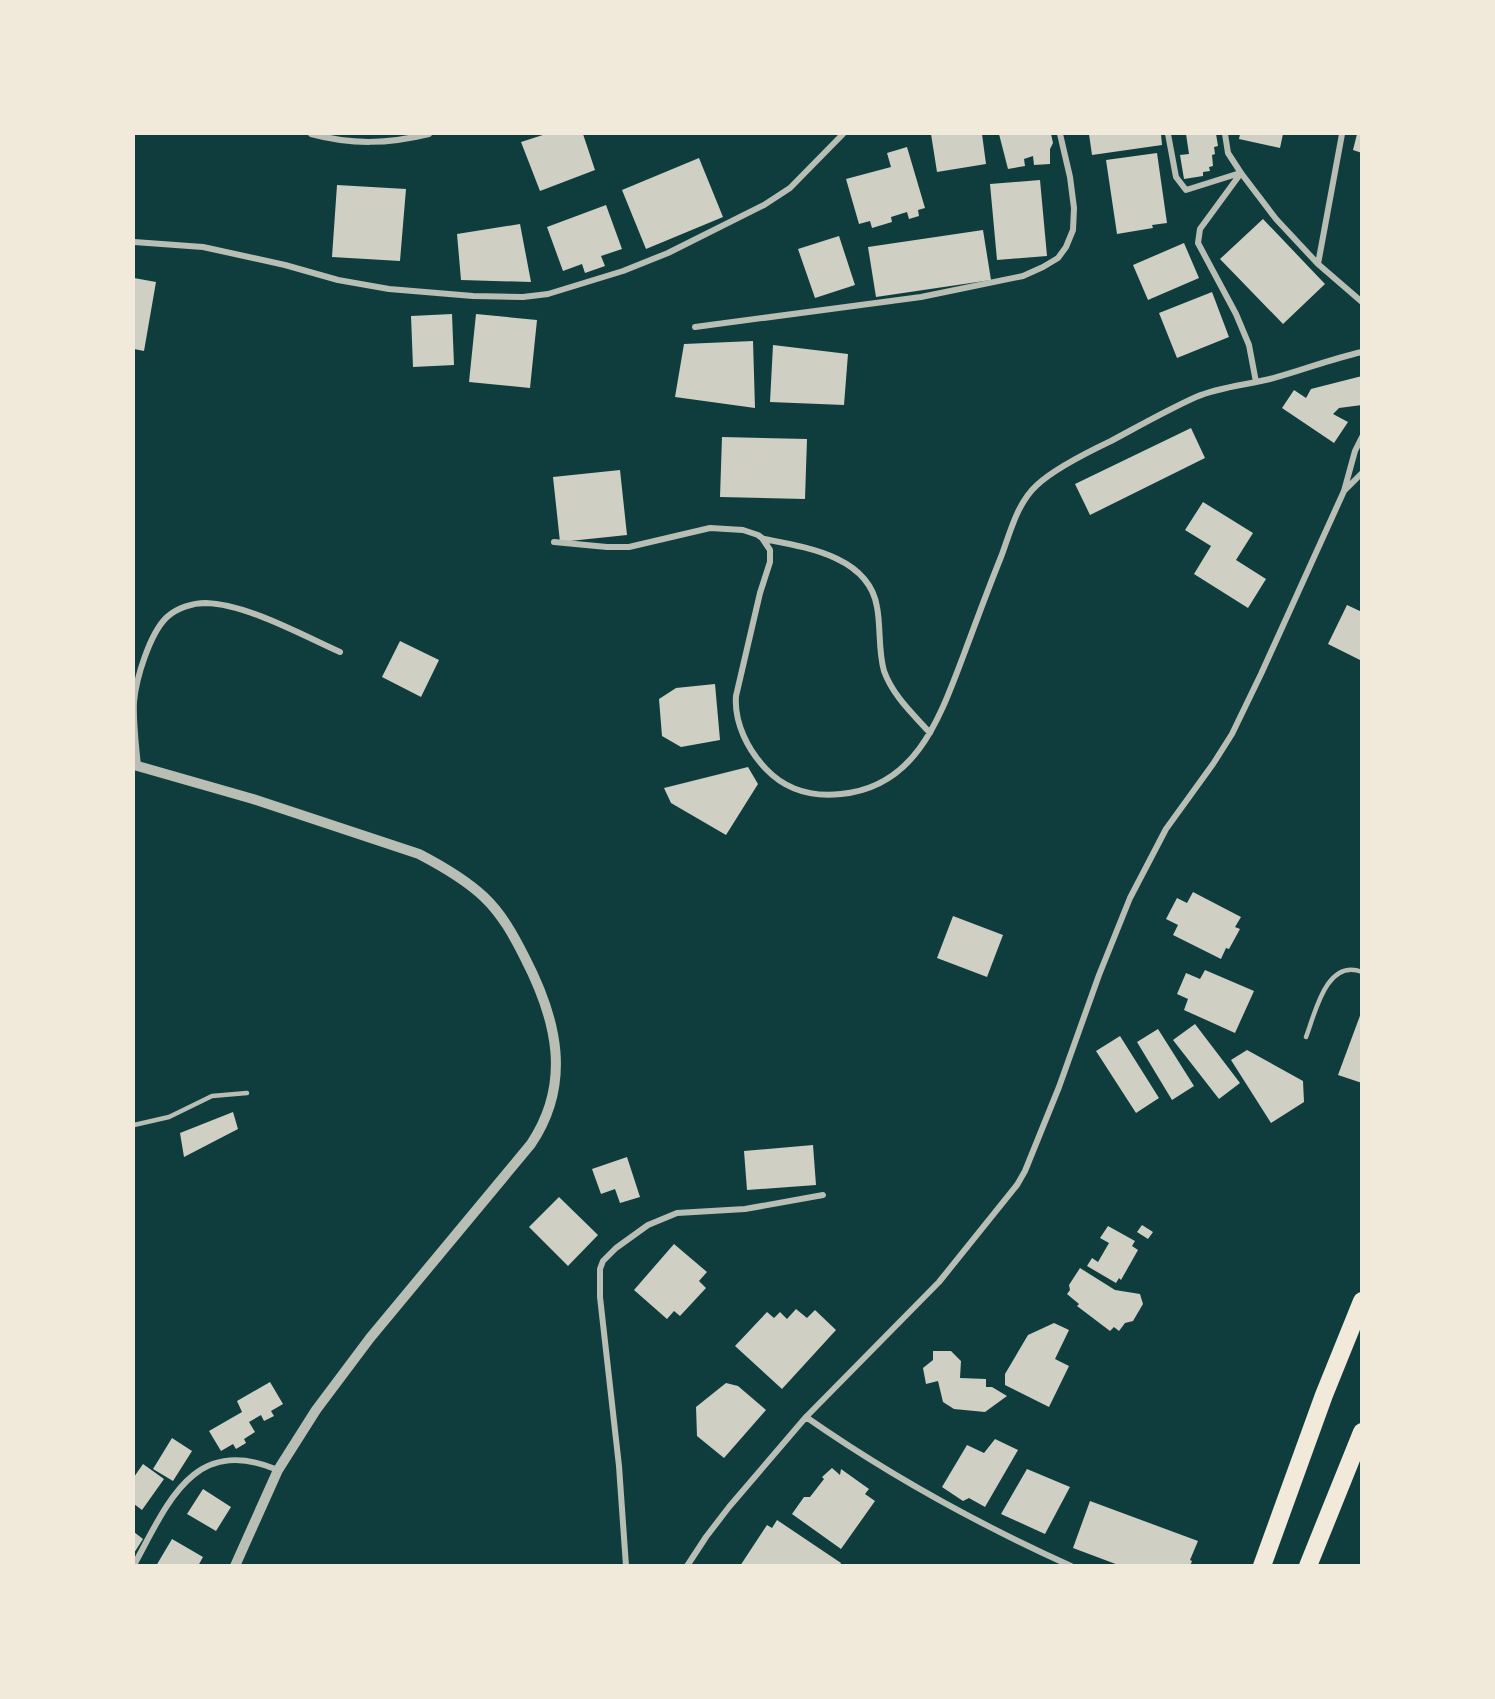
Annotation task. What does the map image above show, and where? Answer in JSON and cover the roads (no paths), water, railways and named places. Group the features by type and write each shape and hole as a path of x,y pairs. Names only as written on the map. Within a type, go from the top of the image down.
{"highway":[{"path":"1262,1566 1324,1395 1362,1301"},
{"path":"1308,1566 1362,1432"}],"street":[{"path":"311,134 343,141 385,142 429,134"},
{"path":"134,242 203,247 285,265 338,280 389,289 473,296 523,297 548,294 623,271 668,253 764,205 790,188 843,134"},
{"path":"695,327 921,297 1023,276 1043,267 1058,258 1066,247 1073,230 1074,208 1060,134"},
{"path":"1168,134 1176,177 1186,190 1241,173"},
{"path":"1225,134 1228,153 1276,219 1318,264 1362,302"},
{"path":"1318,264 1342,134"},
{"path":"1241,173 1200,229 1198,237 1204,256 1236,314 1249,345 1256,382"},
{"path":"554,542 607,547 628,546 710,528 743,530 762,538 770,550 770,562 760,593 735,703 745,740 766,769 794,789 812,794 854,793 873,788 902,769 930,734 943,712 1017,514 1038,483 1087,453 1196,397 1362,352"},
{"path":"687,1566 729,1507 806,1417 939,1282 1017,1185 1025,1171 1059,1087 1099,975 1130,898 1166,828 1232,734 1262,674 1344,491 1355,451 1362,437"},
{"path":"1344,491 1362,473"},
{"path":"762,538 808,547 825,553 863,578 875,595 881,656 889,682 893,691 930,734"},
{"path":"235,1566 278,1470 315,1410 370,1338 531,1144 541,1130 549,1110 556,1076 553,1030 530,968 514,937 497,912 467,882 419,854 337,826 136,766 134,711 137,686 143,665 158,629 168,616 185,606 205,603 245,611 339,652"},
{"path":"626,1566 619,1466 600,1297 600,1269 603,1261 616,1248 648,1226 677,1213 745,1209 823,1195"},
{"path":"806,1417 859,1454 975,1520 1071,1566"},
{"path":"134,1565 170,1502 184,1482 196,1471 212,1463 243,1459 278,1470"}],"lane":[{"path":"1306,1037 1328,982 1335,974 1345,970 1355,969 1362,972"},
{"path":"134,1125 169,1117 212,1096 247,1093"}]}
